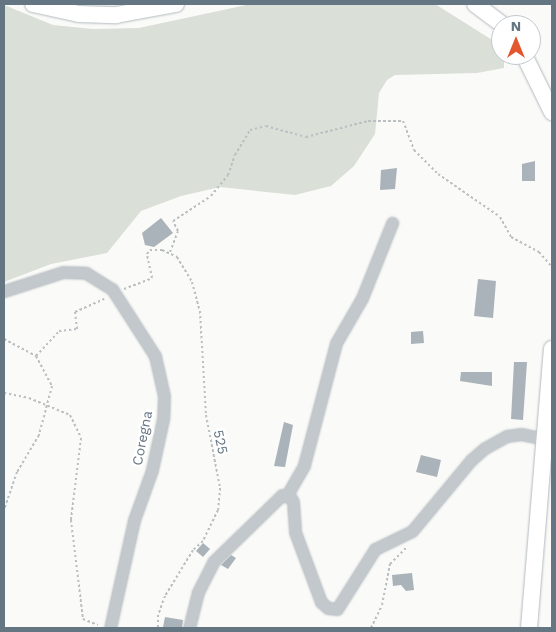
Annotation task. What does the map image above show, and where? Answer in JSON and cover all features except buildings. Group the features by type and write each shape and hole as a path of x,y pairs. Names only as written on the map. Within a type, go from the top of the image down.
{"main road":[{"path":"34,4 80,14 116,15 176,4"},
{"path":"475,4 491,16"},
{"path":"529,65 552,112"},
{"path":"529,628 552,349"}],"street":[{"path":"189,628 198,592 213,562 277,498 287,495 304,465 336,343 362,298 392,224"},
{"name":"Coregna","path":"4,291 63,272 79,272 102,280 116,294 155,356 164,396 160,436 134,520 110,628"},
{"path":"287,495 294,502 295,532 305,566 321,602 328,608 337,609 375,549 412,532 471,460 485,448 507,436 521,434 544,439"}],"path":[{"path":"36,356 59,331 77,329 75,312 152,278 148,251 170,252 178,231 174,221 211,196 228,175 250,130 266,126 306,137 357,126 368,121 403,121 414,150 438,174 500,217 515,240 539,252 552,267"},
{"name":"525","path":"158,628 158,615 166,596 193,550 203,541 219,502 206,415 200,311 192,282 177,257 170,252"},
{"path":"4,339 36,356 52,386 39,435 16,472 4,509"},
{"path":"4,393 46,404 70,415 81,438 71,520 83,619 106,628"}],"shaded area":[{"path":"251,4 435,4 491,39 491,65 504,65 504,68 477,73 395,75 387,80 379,93 375,134 354,166 331,186 295,195 220,187 181,196 141,211 107,253 51,264 4,282 4,5 53,25 93,29 139,28"}]}
